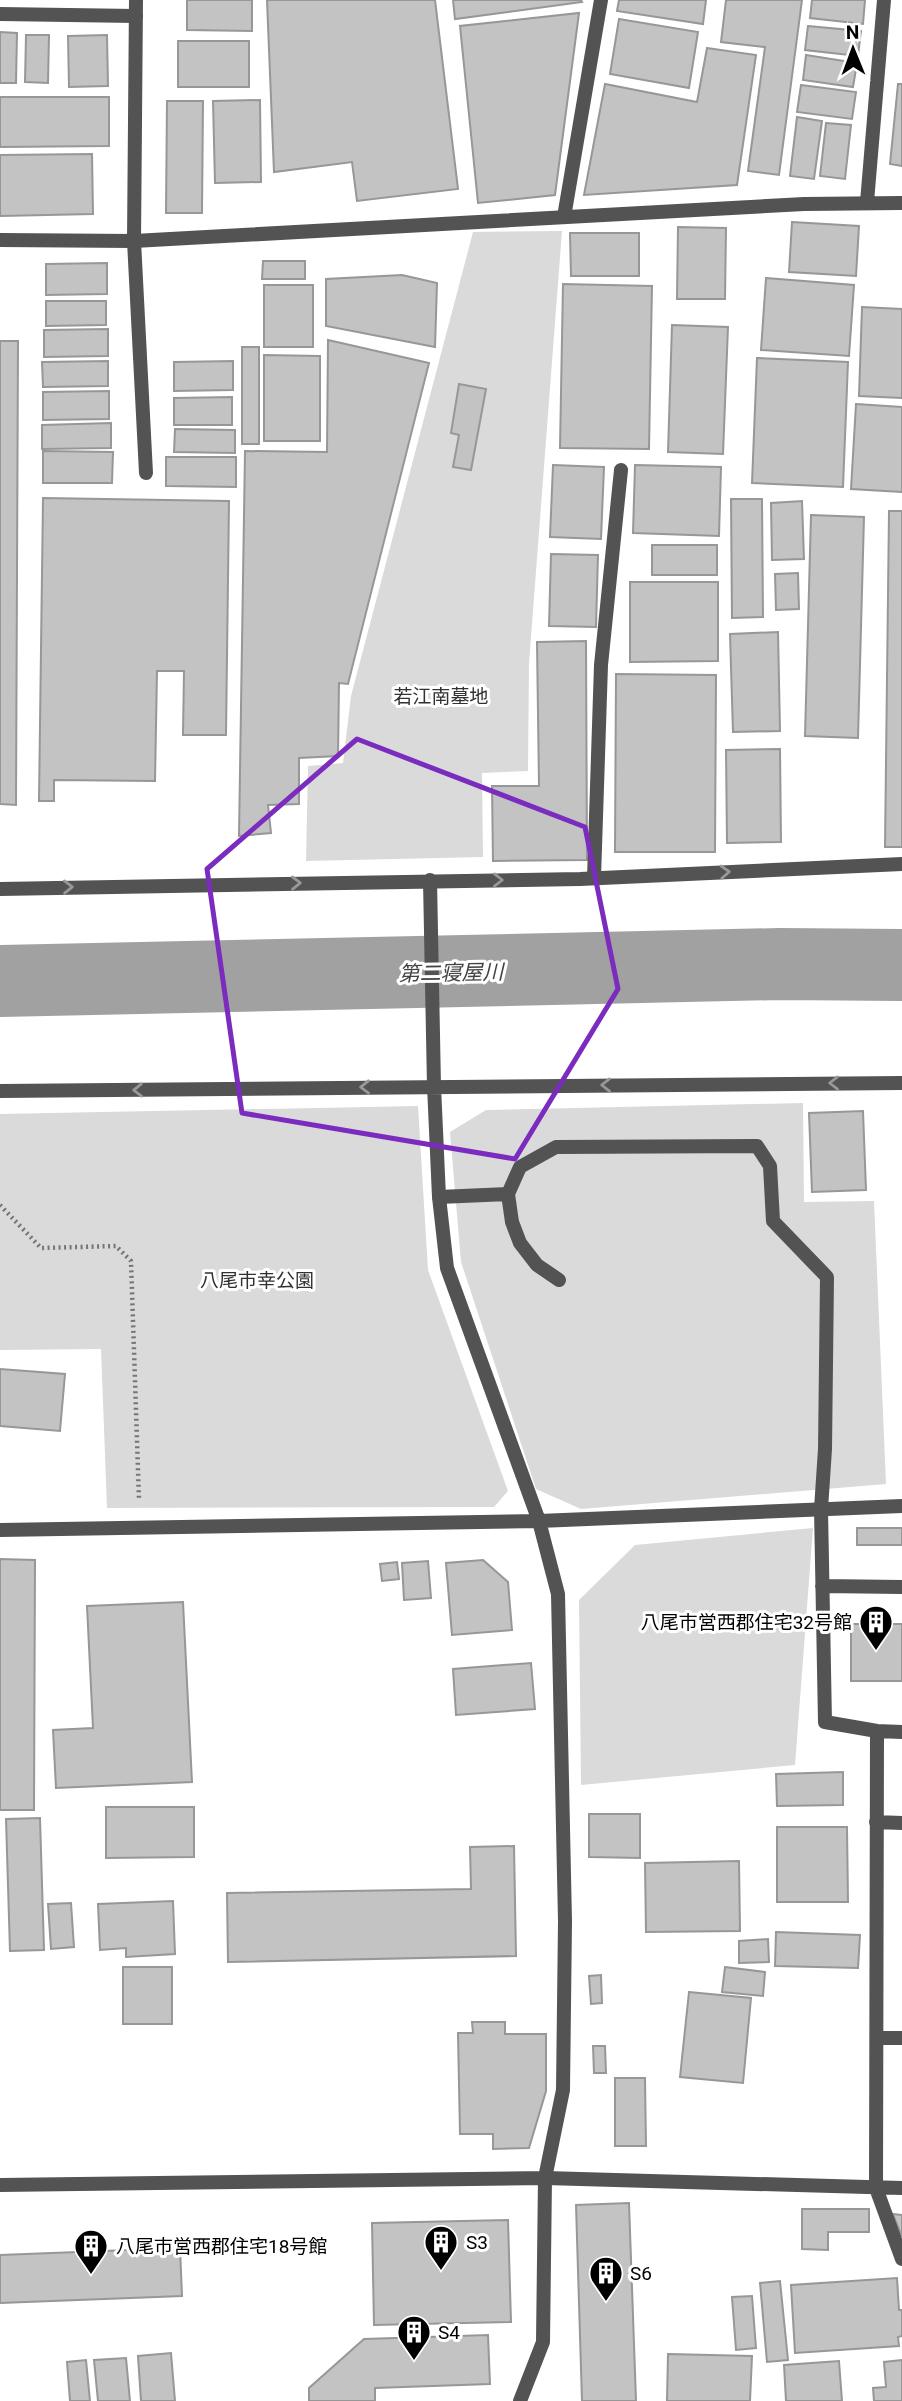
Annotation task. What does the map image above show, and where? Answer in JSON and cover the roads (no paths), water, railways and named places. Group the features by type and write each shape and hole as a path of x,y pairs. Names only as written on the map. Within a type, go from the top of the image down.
{"street":[{"path":"136,0 134,241 146,473"},
{"path":"564,217 601,0"},
{"path":"867,202 884,0"},
{"path":"0,14 136,16"},
{"path":"0,240 134,241 867,202 902,203"},
{"path":"594,878 601,665 621,470"},
{"path":"0,889 594,878 902,864"},
{"path":"430,880 434,1086 439,1197 447,1268 539,1521 558,1594 565,1921 563,2090 545,2178 543,2342 520,2401"},
{"path":"0,1091 902,1083"},
{"path":"559,1280 537,1265 520,1243 512,1222 508,1194 520,1167 556,1147 757,1146 770,1166 773,1221 827,1277 825,1449 821,1509 825,1722 877,1731 902,1732"},
{"path":"439,1197 508,1194"},
{"path":"0,1530 539,1521 902,1506"},
{"path":"822,1586 902,1587"},
{"path":"877,1731 876,2188 902,2259"},
{"path":"876,1822 902,1823"},
{"path":"877,2038 902,2038"},
{"path":"0,2185 545,2178 902,2188"}],"waterway":[{"name":"第二寝屋川","path":"0,981 780,964 902,965"}],"place":[{"name":"八尾市営西郡住宅32号館","path":"876,1652"},
{"name":"S3","path":"441,2272"},
{"name":"八尾市営西郡住宅18号館","path":"91,2276"},
{"name":"S6","path":"606,2303"},
{"name":"S4","path":"414,2362"}],"park label":[{"name":"若江南墓地","path":"441,696"},
{"name":"八尾市幸公園","path":"257,1280"}]}
